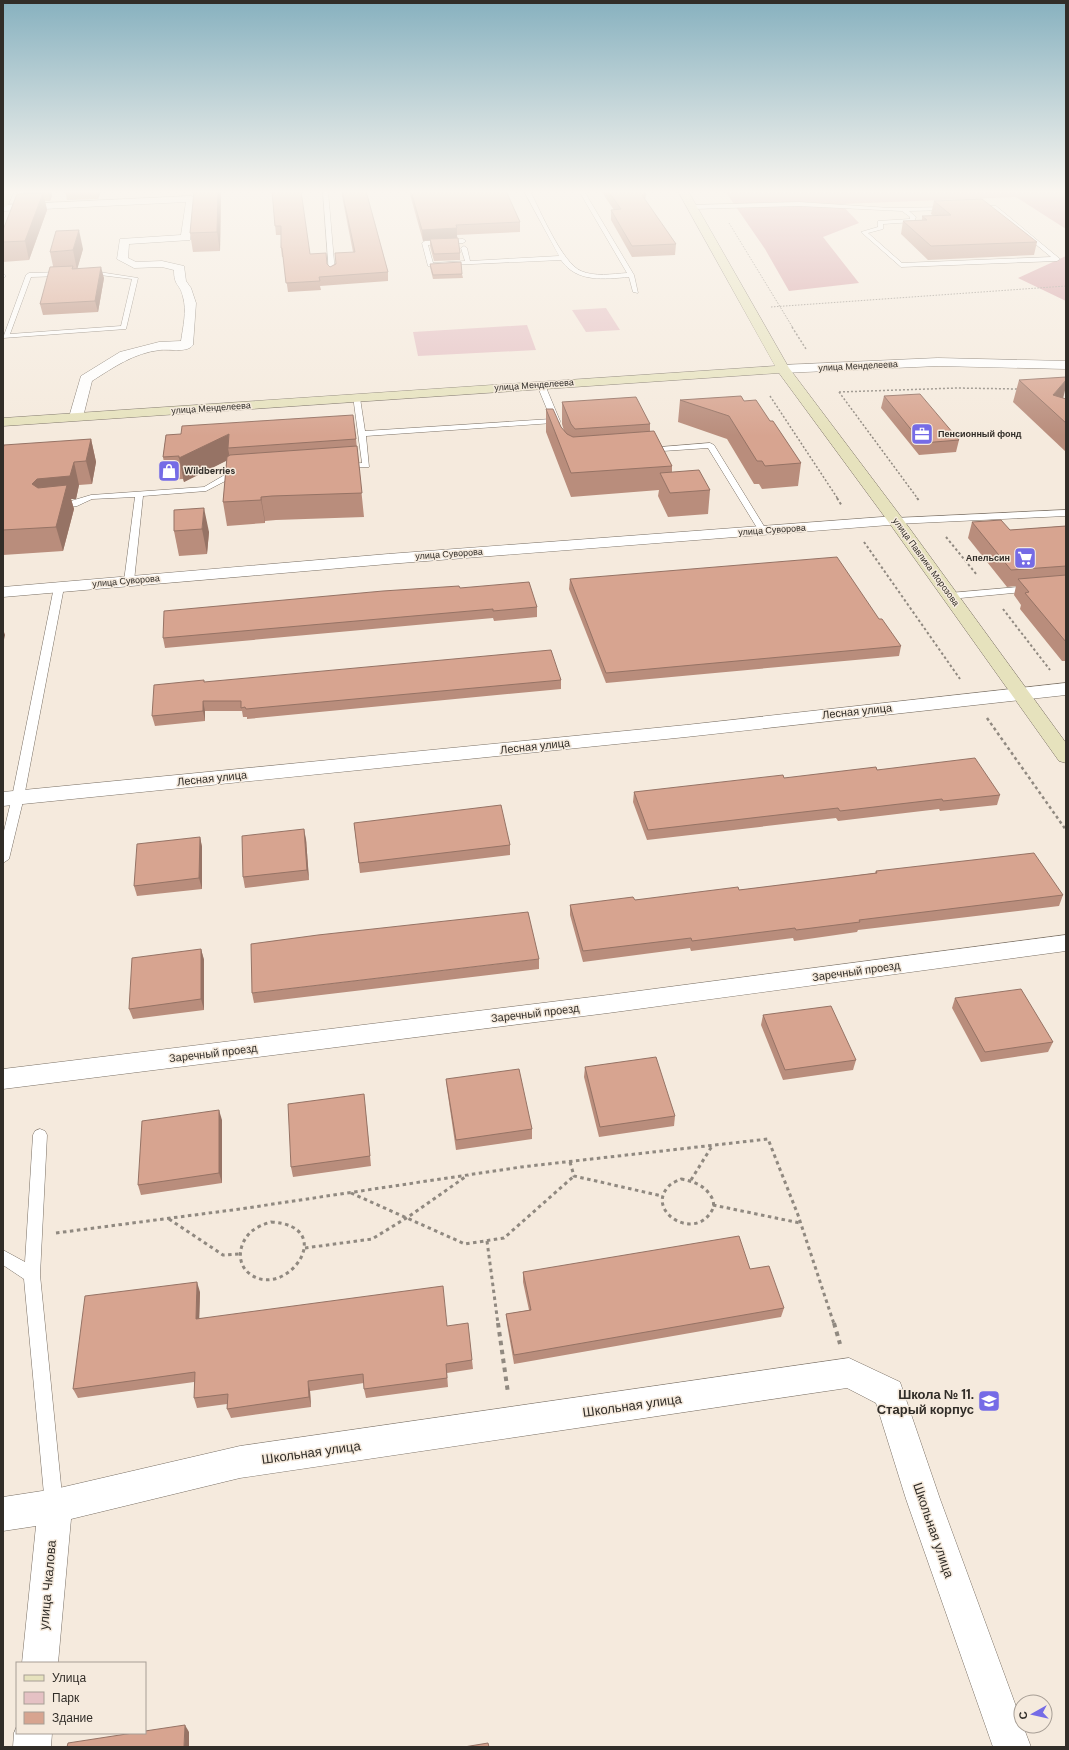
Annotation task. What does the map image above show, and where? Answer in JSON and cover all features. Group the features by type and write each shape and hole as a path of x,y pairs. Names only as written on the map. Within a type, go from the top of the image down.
{"street":[{"path":"76,417 86,379 124,355 160,346 187,345 191,307 187,288 180,282 180,273"},
{"name":"улица Павлика Морозова","path":"730,273 783,369 896,521 1066,757"},
{"name":"улица Менделеева","path":"3,422 783,369 938,362 1066,365"},
{"name":"улица Суворова","path":"3,592 388,559 896,521"},
{"name":"Лесная улица","path":"10,798 686,731 1065,689"},
{"name":"Заречный проезд","path":"3,1079 624,1002 1066,943"},
{"name":"Школьная улица","path":"3,1514 55,1506 240,1462 849,1373 889,1393 923,1499 1012,1747"},
{"name":"улица Чкалова","path":"40,1662 55,1506"},
{"path":"32,1747 33,1734"}],"lane":[{"path":"73,273 29,275 4,336 124,328 135,278 100,273"},
{"path":"81,273 86,273"},
{"path":"579,273 596,277 631,276"},
{"path":"629,273 636,292"},
{"path":"540,385 556,421 560,434"},
{"path":"334,467 366,465 356,398"},
{"path":"361,434 556,421"},
{"path":"641,450 710,446 763,531"},
{"path":"51,506 74,504 91,497 206,489 231,475 247,474"},
{"path":"129,581 139,494"},
{"path":"896,521 1066,513"},
{"path":"3,859 10,798 59,587"},
{"path":"950,596 1044,588"},
{"path":"40,1136 32,1275 55,1506"},
{"path":"3,1257 32,1275"}],"path":[{"path":"760,273 809,355"},
{"path":"750,308 1066,286"},
{"path":"1024,389 957,388 839,392 932,519 991,592 1065,689"},
{"path":"770,396 840,502 851,524 918,617 1066,830"},
{"path":"34,1236 350,1193 468,1175 768,1139 801,1224 849,1373"},
{"path":"691,1180 712,1146"},
{"path":"570,1162 574,1176"},
{"path":"305,1248 372,1239 408,1217 468,1175"},
{"path":"574,1176 662,1196"},
{"path":"350,1193 408,1217 465,1244 504,1238 574,1176"},
{"path":"691,1180 702,1185 711,1194 713,1204 710,1214 702,1221 691,1224 678,1222 668,1216 662,1206 662,1196 666,1188 672,1182 691,1180"},
{"path":"713,1204 801,1224"},
{"path":"169,1218 223,1255 239,1254"},
{"path":"271,1222 287,1224 299,1231 304,1239 305,1248 301,1260 291,1271 278,1278 264,1279 251,1275 242,1266 239,1254 242,1243 249,1233 259,1226 271,1222"},
{"path":"487,1241 512,1422"}],"green space":[{"path":"606,308 620,330 586,332 572,310"},
{"path":"527,325 536,350 418,356 413,332"}],"shaded area":[{"path":"779,273 851,273 859,283 789,291"},
{"path":"1030,273 1066,273 1066,301 1018,278"}],"building":[{"path":"48,273 100,273 95,301 40,304"},
{"path":"285,273 379,273 319,277 320,281 286,283"},
{"path":"432,273 462,273 462,274 433,275"},
{"path":"1066,377 1066,380 1053,395 1066,399 1066,423 1019,380"},
{"path":"920,394 959,440 922,443 884,396"},
{"path":"741,396 744,401 756,400 770,421 773,421 801,463 765,466 762,461 757,461 729,416 680,400"},
{"path":"636,397 650,424 575,429 571,424 562,402"},
{"path":"546,409 553,409 561,427 567,434 573,437 654,431 672,466 571,473"},
{"path":"353,415 356,439 228,448 229,434 179,458 179,456 163,457 166,435 181,434 182,426"},
{"path":"91,439 86,461 74,462 70,476 37,479 32,484 38,488 67,485 56,527 3,530 4,445"},
{"path":"357,446 362,493 272,496 261,497 261,500 223,502 227,457 230,455"},
{"path":"699,470 710,490 670,493 660,473"},
{"path":"204,508 202,529 174,531 174,510"},
{"path":"1001,520 1010,530 1066,526 1066,566 1011,570 972,522"},
{"path":"837,557 879,619 882,619 901,646 606,673 570,579"},
{"path":"1066,575 1066,642 1025,593 1029,592 1018,579"},
{"path":"529,582 537,607 493,611 493,609 163,638 164,611 383,591 459,586 460,588"},
{"path":"551,650 561,680 246,709 245,707 241,708 241,701 203,701 203,711 152,716 154,685 204,680 204,682"},
{"path":"975,758 1000,795 943,801 942,799 840,811 838,808 648,830 634,792 783,775 784,778 876,767 877,770"},
{"path":"501,805 510,845 359,863 354,823"},
{"path":"304,829 307,870 243,877 242,836"},
{"path":"200,837 199,878 134,886 137,844"},
{"path":"1034,853 1063,895 859,920 860,922 796,930 795,928 692,941 691,938 583,951 570,905 633,897 635,900 738,887 739,890 877,873 876,871"},
{"path":"528,912 539,959 252,993 251,944 318,935"},
{"path":"201,949 201,999 129,1009 132,958"},
{"path":"1021,989 1053,1042 985,1052 955,998"},
{"path":"831,1006 856,1060 785,1070 763,1015"},
{"path":"656,1057 675,1116 600,1127 585,1067"},
{"path":"519,1069 532,1129 456,1140 446,1079"},
{"path":"364,1094 370,1156 291,1167 288,1104"},
{"path":"219,1110 219,1173 138,1185 142,1121"},
{"path":"739,1236 750,1269 769,1266 784,1308 514,1355 506,1314 531,1310 523,1272"},
{"path":"197,1282 196,1319 443,1286 447,1326 468,1323 472,1360 446,1364 447,1378 364,1389 363,1374 308,1381 309,1397 227,1409 228,1394 194,1398 195,1372 73,1389 85,1296"},
{"path":"185,1725 184,1747 67,1747 68,1743 126,1734 146,1734 146,1731"},
{"path":"488,1743 489,1747 464,1747"}],"place":[{"name":"Пенсионный фонд","path":"922,434"},
{"name":"Wildberries","path":"169,471"},
{"name":"Апельсин","path":"1025,558"},
{"name":"Школа № 11. Старый корпус","path":"989,1401"}]}
